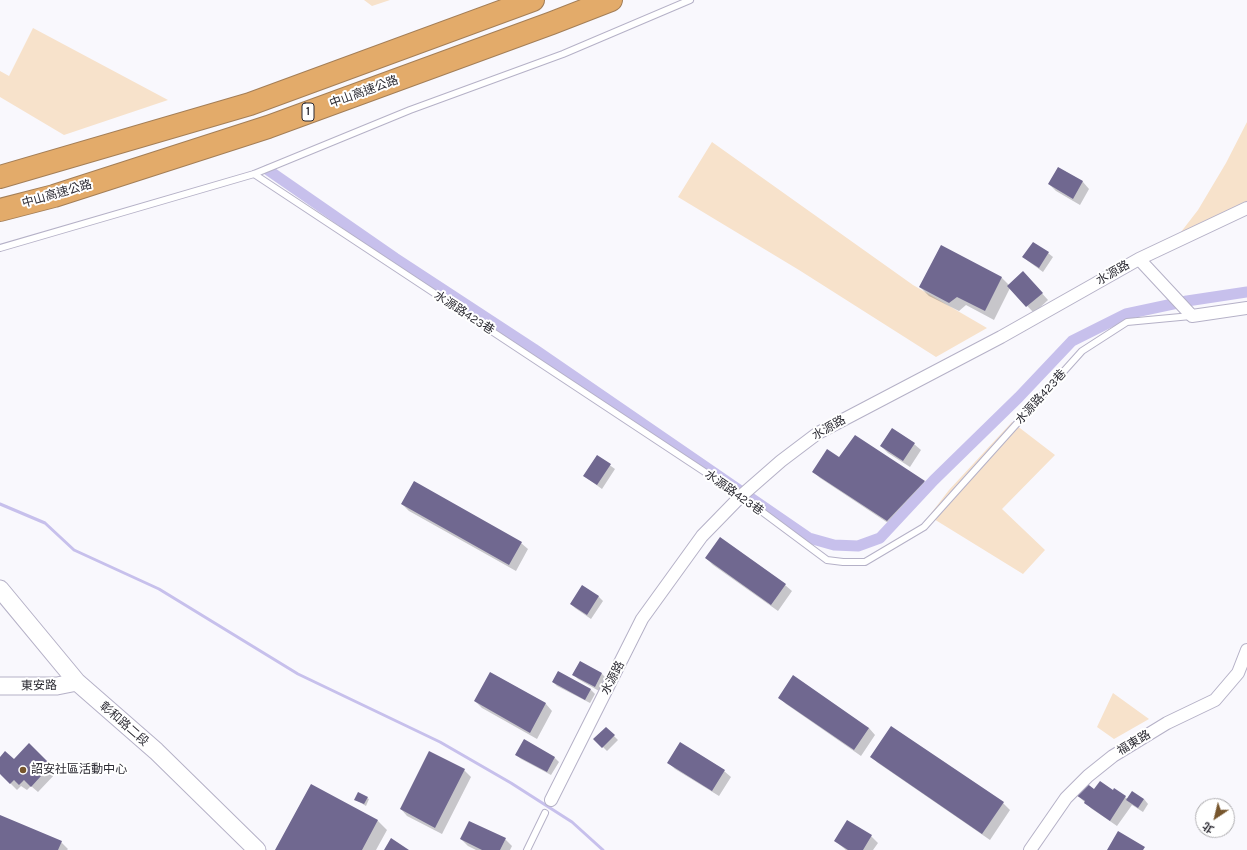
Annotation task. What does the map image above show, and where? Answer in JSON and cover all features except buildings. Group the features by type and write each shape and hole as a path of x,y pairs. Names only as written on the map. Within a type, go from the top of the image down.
{"highway":[{"name":"1","path":"0,178 250,104 533,0"},
{"name":"中山高速公路","path":"0,210 54,196 268,127 611,0"}],"street":[{"name":"水源路","path":"551,800 642,619 702,536 741,496 781,461 818,433 1002,337 1139,259 1247,208"},
{"path":"1139,259 1192,316 1247,308"},
{"name":"彰和路二段","path":"0,589 77,682 156,751 257,850"},
{"name":"福東路","path":"1030,850 1066,798 1088,776 1112,756 1167,723 1215,700 1238,673 1247,650"},
{"name":"東安路","path":"0,686 56,686 77,682"}],"lane":[{"path":"0,248 254,174 410,110 563,54 690,0"},
{"name":"水源路423巷","path":"254,174 741,496 827,560 865,562 924,526 1082,351 1127,322 1192,316"},
{"path":"527,850 545,813"}],"shaded area":[{"path":"364,0 390,0 372,6"},
{"path":"33,28 168,100 64,135 0,97 0,71 9,76"},
{"path":"1247,122 1247,205 1174,241 1198,210 1226,163"},
{"path":"712,142 913,285 987,328 936,357 799,270 678,197"},
{"path":"1012,422 1055,455 1002,509 1045,550 1023,574 929,516 949,490"},
{"path":"1113,693 1149,719 1114,739 1097,727"}],"waterway":[{"path":"268,170 395,258 534,349 809,538 834,545 858,546 880,538 934,480 1019,397 1072,341 1126,314 1187,301 1247,292"},
{"path":"0,504 45,523 74,550 159,589 298,674 440,742 511,783 572,822 603,850"}],"place":[{"name":"詔安社區活動中心","path":"23,770"}]}
